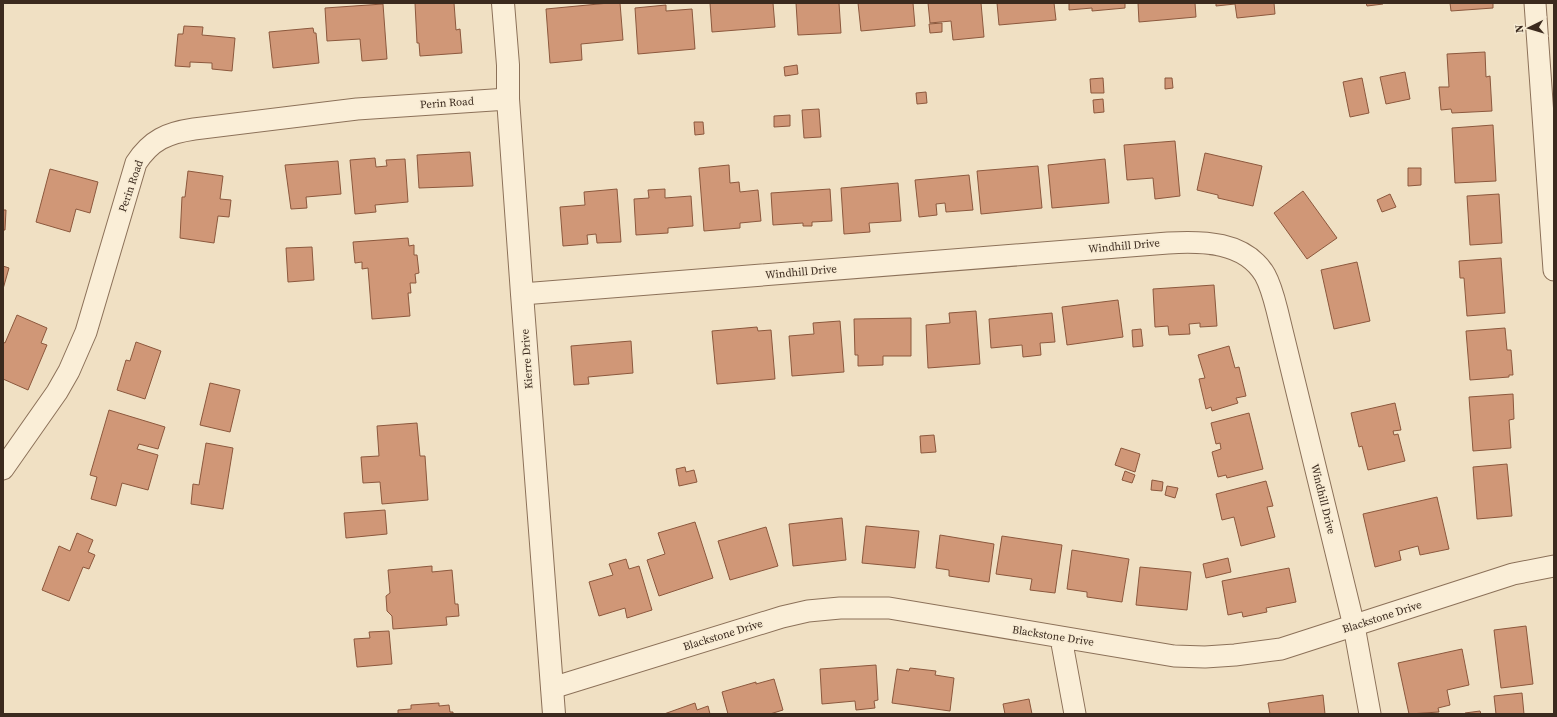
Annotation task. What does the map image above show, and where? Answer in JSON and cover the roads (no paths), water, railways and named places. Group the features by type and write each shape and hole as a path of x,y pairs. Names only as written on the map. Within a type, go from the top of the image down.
{"street":[{"name":"Kierre Drive","path":"503,3 508,65 508,99 554,714"},
{"path":"1535,3 1552,208 1554,270"},
{"name":"Perin Road","path":"3,469 57,392 86,332 136,163 144,150 155,142 181,130 194,128 357,110 508,99"},
{"name":"Windhill Drive","path":"522,294 1168,243 1202,242 1228,247 1243,254 1255,263 1264,274 1270,285 1277,310 1354,626 1370,714"},
{"name":"Blackstone Drive","path":"552,688 782,617 808,611 840,608 889,608 1174,656 1205,657 1266,652 1354,626 1514,574 1554,566"},
{"path":"1061,638 1075,714"}]}
